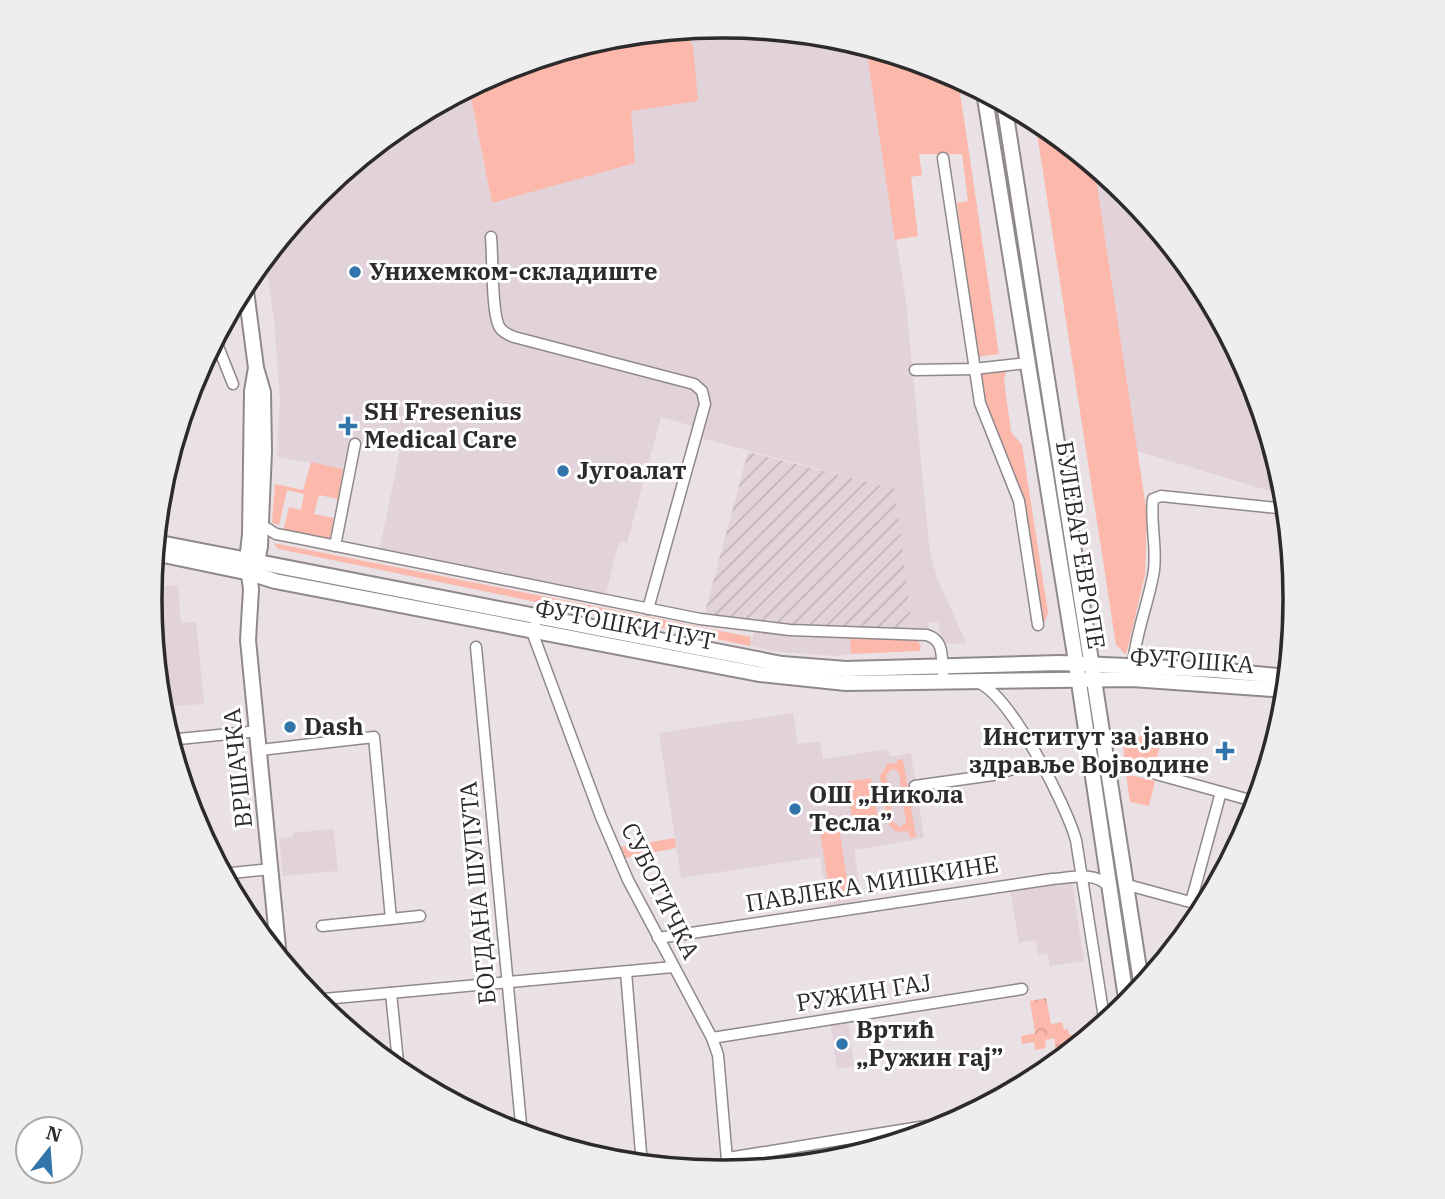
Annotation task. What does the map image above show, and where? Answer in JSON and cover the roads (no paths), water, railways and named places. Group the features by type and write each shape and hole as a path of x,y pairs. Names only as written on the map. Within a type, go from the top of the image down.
{"main road":[{"name":"БУЛЕВАР ЕВРОПЕ","path":"986,104 1077,671 1124,990"},
{"name":"БУЛЕВАР ЕВРОПЕ","path":"1006,116 1140,974"},
{"path":"247,302 256,368 263,392 264,451 260,524 252,565"},
{"path":"252,565 252,391 256,368"},
{"name":"ФУТОШКИ ПУТ","path":"165,544 252,565 782,664 943,674 976,681 1077,671"},
{"name":"ФУТОШКИ ПУТ","path":"164,554 252,565 275,581 759,674 846,683 943,674 1093,672"},
{"name":"ВРШАЧКА","path":"252,565 248,640 278,942"},
{"name":"ФУТОШКА","path":"1093,672 1133,666 1278,676"},
{"name":"ФУТОШКА","path":"1093,672 1132,679 1276,689"}],"street":[{"path":"943,158 980,403 1019,501 1038,625"},
{"path":"491,237 495,308 499,327 503,331 514,337 694,384 702,391 705,404 648,609"},
{"path":"219,350 233,384"},
{"path":"915,370 974,369 1027,363"},
{"path":"335,546 355,444"},
{"path":"1133,666 1154,568 1153,499 1161,496 1276,508"},
{"path":"260,524 276,534 700,619 790,630 927,635 935,638 940,645 943,674"},
{"path":"534,631 539,621 545,620"},
{"name":"СУБОТИЧКА","path":"534,631 601,817 628,880 712,1038 718,1055 727,1158"},
{"name":"БОГДАНА ШУПУТА","path":"477,647 521,1123"},
{"path":"998,696 997,687 1006,680"},
{"path":"976,681 998,696 1039,761 1069,817 1087,877 1103,1010"},
{"path":"179,739 258,731"},
{"path":"260,750 374,737 391,919"},
{"path":"915,786 993,775 1039,761"},
{"path":"1156,774 1247,799"},
{"path":"1191,902 1221,792"},
{"path":"1087,877 1102,870 1104,860"},
{"path":"233,873 271,869"},
{"path":"1087,877 1102,879 1108,886"},
{"name":"ПАВЛЕКА МИШКИНЕ","path":"658,938 1052,878 1087,877"},
{"path":"1124,884 1194,903"},
{"path":"322,926 420,916"},
{"path":"329,999 673,967"},
{"path":"625,972 641,1155"},
{"name":"РУЖИН ГАЈ","path":"712,1038 1022,989"},
{"path":"391,993 397,1057"},
{"path":"727,1158 909,1129"}],"place":[{"name":"Унихемком-складиште","path":"355,272"},
{"name":"SH Fresenius Medical Care","path":"348,426"},
{"name":"Југоалат","path":"563,471"},
{"name":"Dash","path":"290,727"},
{"name":"Институт за јавно здравље Војводине","path":"1225,751"},
{"name":"ОШ „Никола Тесла”","path":"795,809"},
{"name":"Вртић „Ружин гај”","path":"842,1044"}]}
